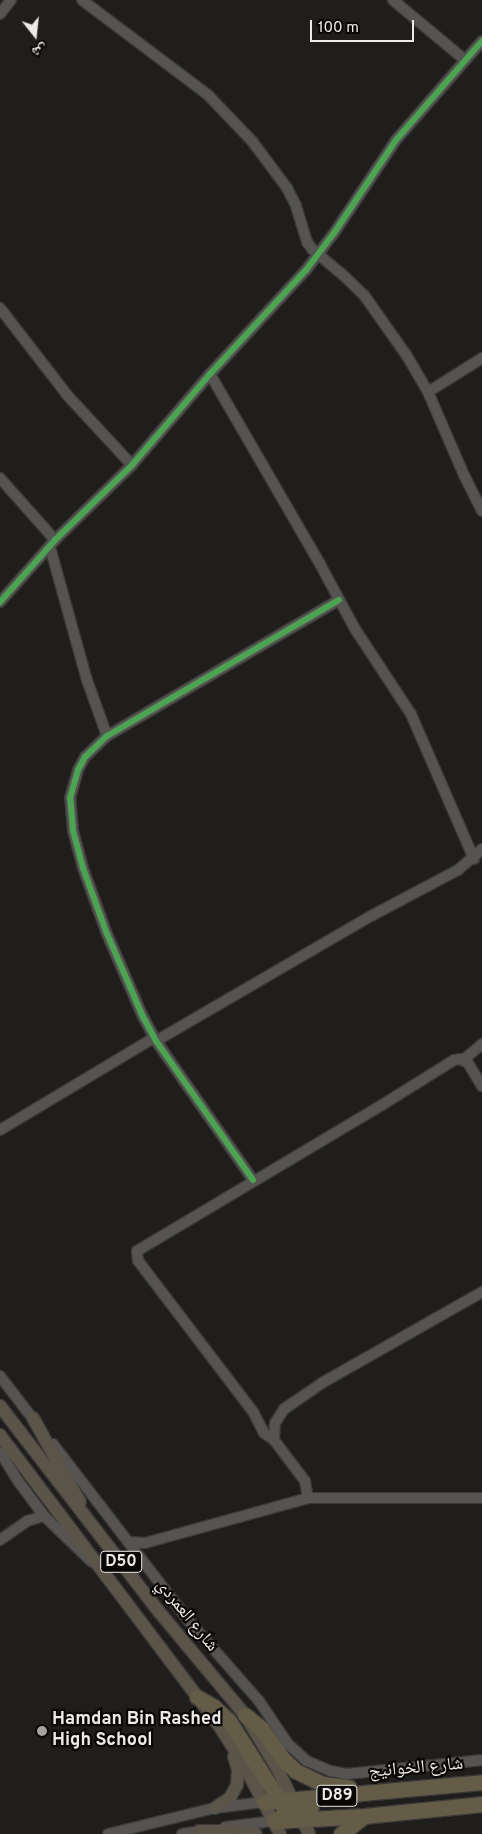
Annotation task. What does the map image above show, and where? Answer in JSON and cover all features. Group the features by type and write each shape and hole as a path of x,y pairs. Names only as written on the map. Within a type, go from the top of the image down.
{"highway":[{"path":"197,1697 229,1721 291,1811"},
{"path":"245,1715 262,1729 284,1760 303,1776 330,1786 364,1787 380,1792"},
{"name":"شارع الخوانيج","path":"291,1811 380,1792 482,1782"},
{"path":"277,1828 291,1811 482,1790"},
{"path":"291,1811 364,1816 482,1804"},
{"path":"340,1834 364,1816"}],"main road":[{"name":"شارع العمردي","path":"0,1406 160,1613 245,1715 268,1752 291,1811"},
{"path":"33,1418 76,1491 85,1516"},
{"name":"شارع العمردي","path":"0,1435 222,1730 291,1811"},
{"path":"215,1808 230,1798 238,1780 237,1765 222,1730"},
{"name":"شارع العمردي","path":"277,1828 291,1811"},
{"path":"199,1831 238,1830 256,1834"}],"street":[{"path":"0,14 11,0"},
{"path":"82,0 208,95 231,117 287,188 296,206 307,242 318,255 354,284 376,310 402,348 428,392 464,475 482,511"},
{"path":"393,0 465,60"},
{"path":"0,602 52,544 132,465 210,374 318,255 396,140 482,41"},
{"path":"0,308 68,396 132,465"},
{"path":"428,392 482,358"},
{"path":"210,374 355,629 411,714 474,859"},
{"path":"0,478 52,544 90,689 107,736"},
{"path":"253,1180 155,1039 120,966 94,901 78,852 70,814 71,791 78,770 90,751 107,736 339,600"},
{"path":"0,1130 371,916 458,870 474,859 482,849"},
{"path":"308,1498 305,1481 274,1440 264,1433 254,1413 138,1262 136,1255 139,1248 382,1105 454,1060 463,1060 482,1044"},
{"path":"463,1060 470,1066 482,1086"},
{"path":"274,1440 276,1423 279,1416 291,1404 322,1384 482,1292"},
{"path":"0,1376 200,1634 259,1700 288,1744 307,1761 330,1771 347,1774 482,1760"},
{"path":"0,1452 18,1481 44,1516 69,1542 102,1570"},
{"path":"128,1542 145,1543 308,1498 482,1498"},
{"path":"0,1540 31,1519 44,1516"},
{"path":"140,1558 145,1543"},
{"path":"108,1834 215,1808 291,1811"},
{"path":"126,1834 196,1813"},
{"path":"182,1834 199,1831 277,1828"}],"cycle path":[{"path":"0,602 55,540 132,465 210,374 306,270 334,233 396,140 482,41"},
{"path":"253,1180 156,1041 143,1017 107,934 83,868 73,830 70,798 78,770 85,757 107,736 339,600"}],"place":[{"name":"Hamdan Bin Rashed High School","path":"42,1731"}]}
